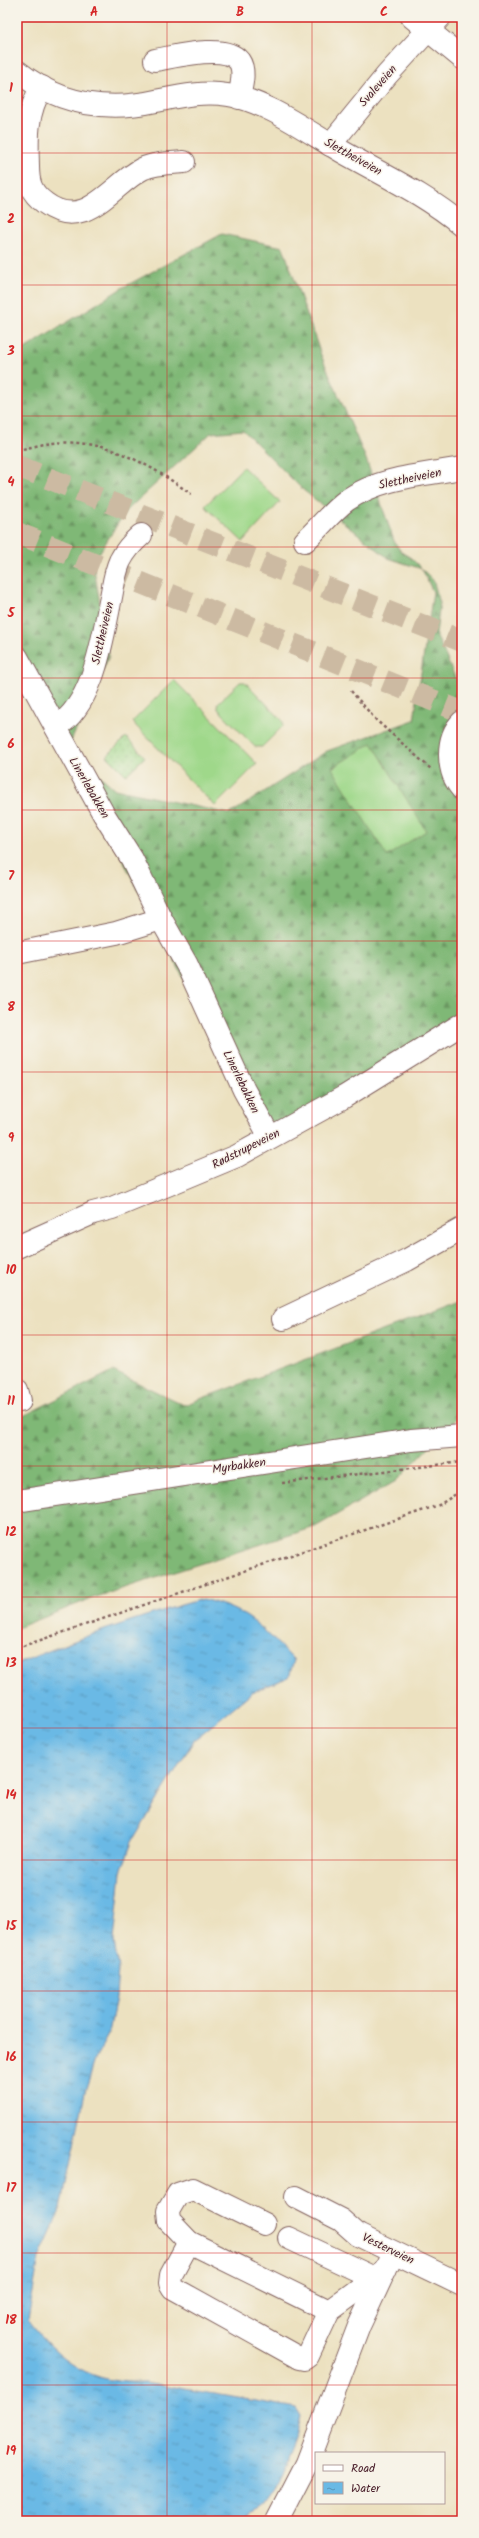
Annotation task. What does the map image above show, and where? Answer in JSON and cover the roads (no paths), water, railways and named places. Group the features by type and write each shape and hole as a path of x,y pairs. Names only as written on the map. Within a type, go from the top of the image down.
{"street":[{"name":"Svaleveien","path":"330,144 382,81 427,21 462,58"},
{"path":"155,60 203,53 220,52 231,55 239,62 242,71 239,98"},
{"name":"Slettheiveien","path":"17,71 42,87 78,102 116,108 200,93 239,98 286,119 414,190 462,225"},
{"path":"42,87 33,103 27,128 28,183 41,200 50,207 64,212 89,209 144,168 184,162"},
{"name":"Slettheiveien","path":"305,542 346,501 363,490 382,482 462,468"},
{"name":"Slettheiveien","path":"56,727 64,722 89,683 96,666 120,561 141,535"},
{"name":"Linerlebakken","path":"17,657 103,813 132,859 161,919 187,964 244,1090 270,1137"},
{"path":"462,722 453,735 450,752 451,772 462,789"},
{"path":"19,956 116,933 161,919"},
{"name":"Rødstrupeveien","path":"17,1247 92,1213 112,1208 208,1169 344,1097 462,1024"},
{"path":"283,1319 407,1260 462,1229"},
{"name":"Myrbakken","path":"17,1501 411,1440 462,1436"},
{"path":"264,2224 193,2189 184,2190 178,2194 168,2211 169,2221 189,2242 328,2311"},
{"name":"Vesterveien","path":"296,2197 341,2220 358,2235 384,2267 462,2285"},
{"path":"289,2238 384,2267"},
{"path":"189,2242 171,2275 170,2283 173,2288 299,2358 304,2359 308,2356 328,2311 384,2267"},
{"path":"277,2521 307,2462 359,2326 384,2267"}],"water":[{"path":"202,1599 218,1603 243,1614 263,1629 294,1660 289,1677 252,1692 194,1740 132,1842 121,1872 114,1941 118,1969 116,1997 109,2033 96,2057 86,2088 61,2208 39,2258 28,2320 52,2348 65,2359 78,2368 93,2375 126,2382 145,2382 296,2408 301,2416 293,2444 280,2472 264,2498 245,2521 17,2521 17,1664 108,1628"}],"tunnel":[{"path":"17,466 462,641"},
{"path":"17,533 462,712"}]}
